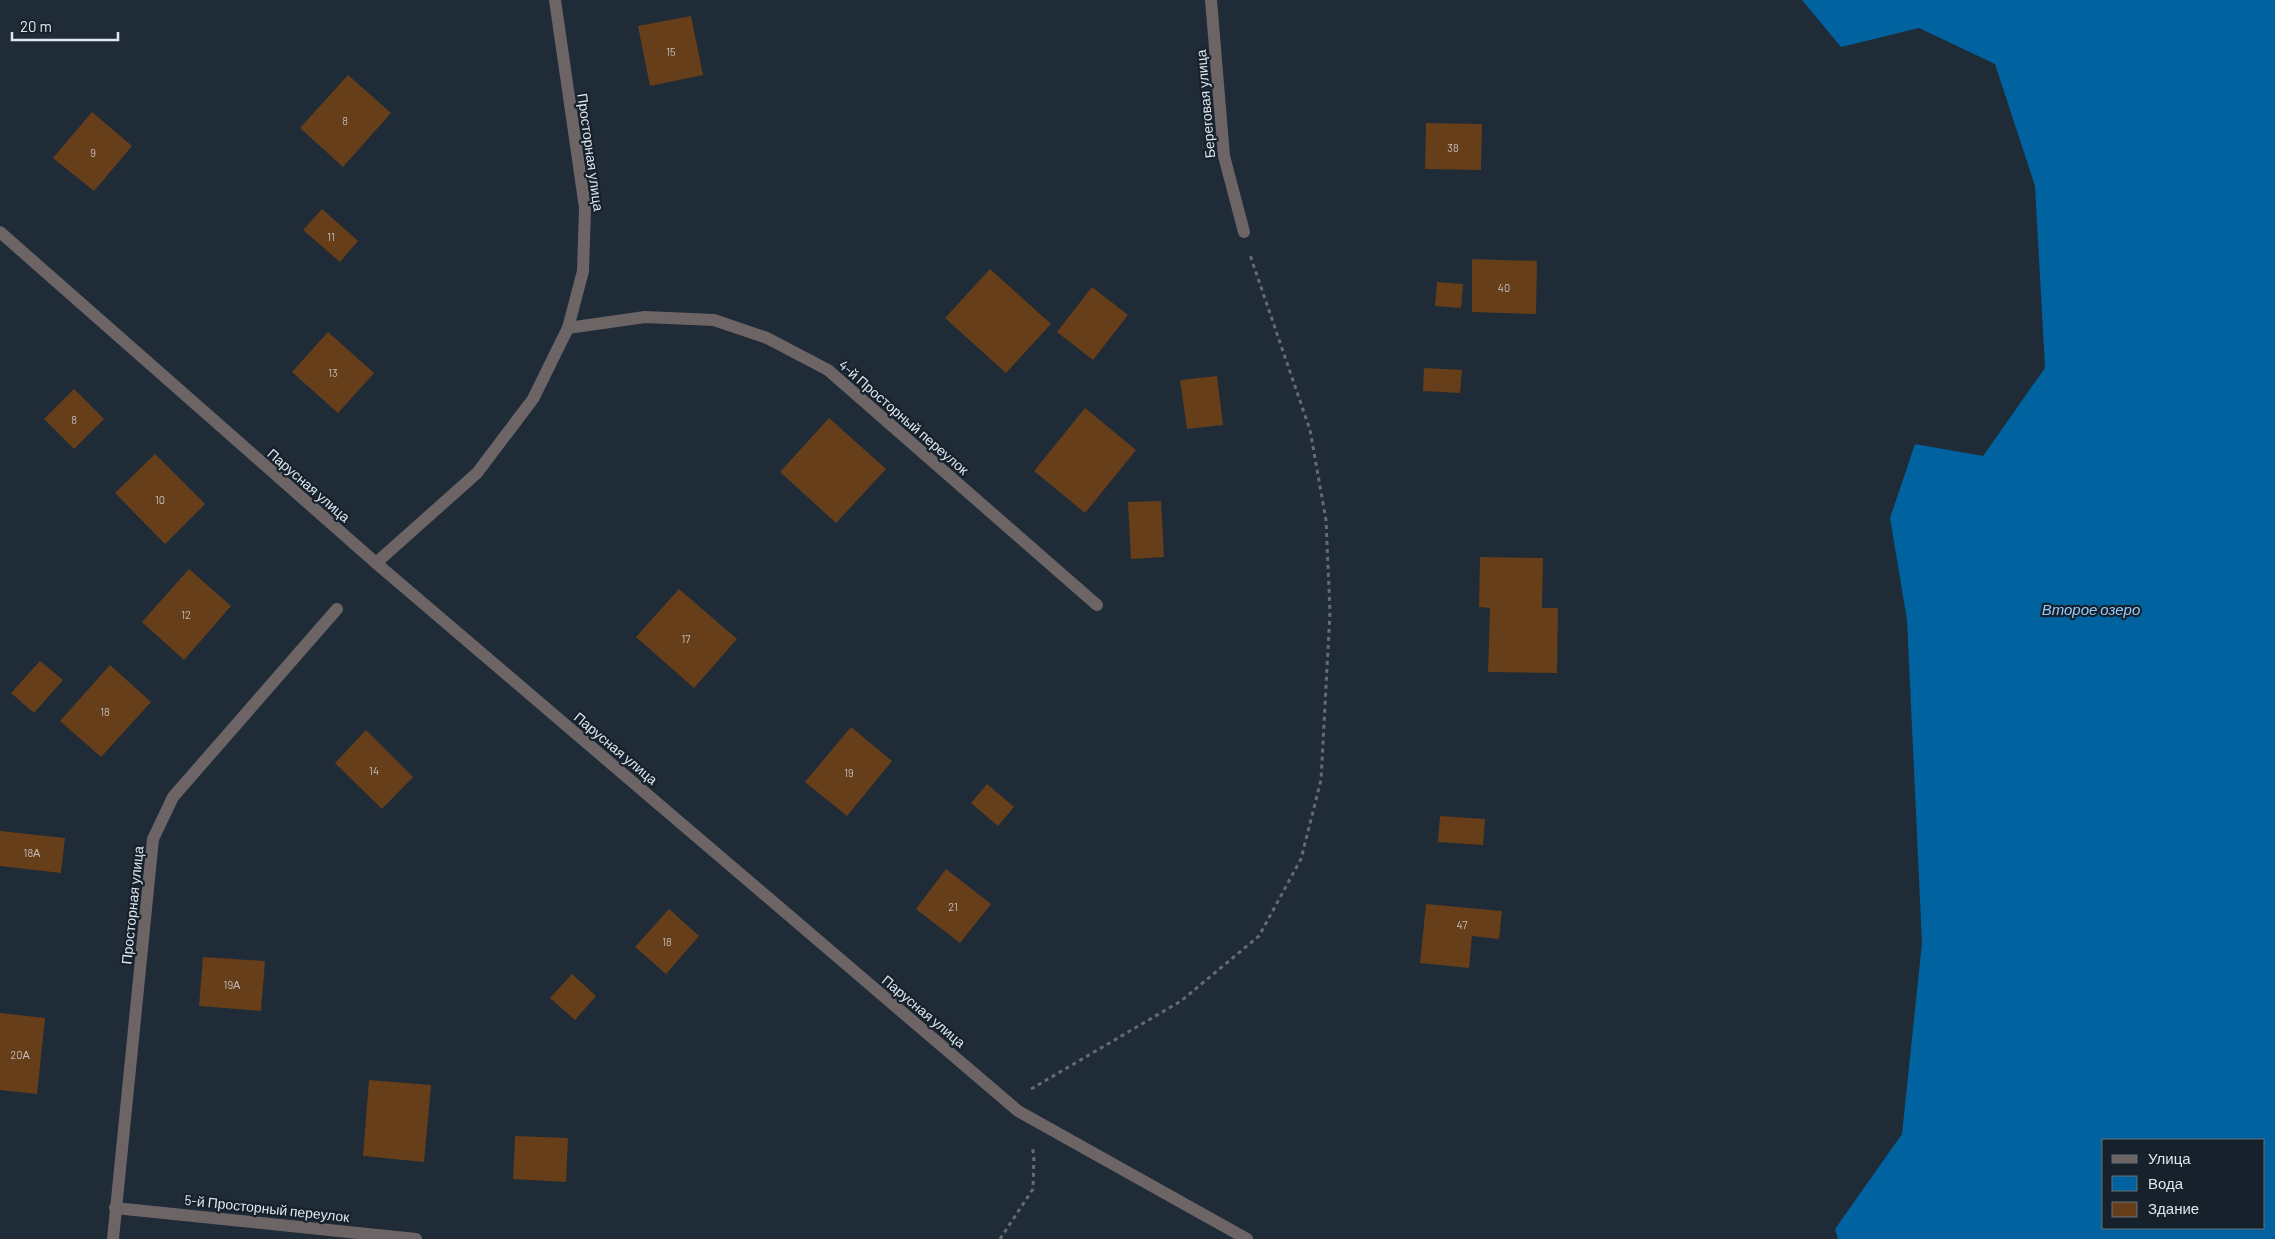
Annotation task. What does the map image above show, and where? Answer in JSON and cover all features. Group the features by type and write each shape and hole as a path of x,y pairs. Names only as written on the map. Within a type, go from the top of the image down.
{"street":[{"name":"Просторная улица","path":"376,564 477,473 533,399 568,328 583,271 585,208 555,0"},
{"name":"Береговая улица","path":"1211,0 1224,156 1244,232"},
{"name":"Парусная улица","path":"0,232 376,564 1018,1111 1247,1239"},
{"name":"4-й Просторный переулок","path":"568,328 646,317 714,320 767,338 828,370 1097,605"},
{"name":"Просторная улица","path":"113,1239 154,840 173,798 336,608"},
{"name":"5-й Просторный переулок","path":"115,1208 416,1239"}],"path":[{"path":"1000,1239 1033,1189 1034,1154 1018,1111 1025,1093 1181,1001 1259,936 1301,859 1321,780 1330,612 1326,520 1310,430 1259,285 1244,232"}],"water":[{"name":"Второе озеро","path":"1802,0 2275,0 2275,1239 1838,1239 1835,1229 1902,1134 1922,943 1907,620 1890,518 1915,444 1983,456 2045,368 2035,186 1995,64 1919,28 1841,47"}],"building":[{"path":"691,16 703,75 650,86 638,26"},
{"path":"348,75 391,113 343,167 300,128"},
{"path":"92,112 132,146 94,191 53,158"},
{"path":"1426,123 1482,124 1481,170 1425,169"},
{"path":"322,209 358,241 340,262 303,230"},
{"path":"1472,259 1537,261 1536,314 1472,312"},
{"path":"990,269 1051,324 1006,373 945,318"},
{"path":"1437,282 1463,284 1461,308 1435,306"},
{"path":"1092,287 1128,315 1093,360 1057,332"},
{"path":"328,332 374,373 338,413 292,372"},
{"path":"1424,368 1462,370 1460,393 1423,391"},
{"path":"1217,376 1223,425 1187,429 1180,380"},
{"path":"74,389 104,419 74,449 44,419"},
{"path":"1085,408 1136,450 1085,513 1034,471"},
{"path":"829,418 886,469 836,523 780,472"},
{"path":"155,454 205,504 165,544 115,493"},
{"path":"1161,501 1164,557 1131,559 1128,502"},
{"path":"1480,557 1543,558 1542,608 1558,608 1557,673 1488,672 1490,608 1479,607"},
{"path":"189,569 231,606 184,660 142,622"},
{"path":"679,589 737,639 694,688 636,637"},
{"path":"40,661 63,680 34,713 11,693"},
{"path":"110,665 151,702 101,757 60,721"},
{"path":"851,727 892,761 847,816 805,782"},
{"path":"366,730 413,777 382,809 335,763"},
{"path":"987,784 1014,807 998,826 971,803"},
{"path":"1440,816 1485,819 1483,845 1438,842"},
{"path":"0,831 65,838 61,873 0,866"},
{"path":"946,869 991,904 960,943 916,909"},
{"path":"1426,904 1502,911 1499,939 1472,936 1469,968 1420,963"},
{"path":"669,909 699,936 666,974 635,947"},
{"path":"203,957 265,961 261,1011 199,1006"},
{"path":"572,974 596,996 575,1020 550,998"},
{"path":"0,1013 45,1018 37,1094 0,1090"},
{"path":"369,1080 431,1085 424,1162 363,1156"},
{"path":"515,1136 568,1138 566,1182 513,1179"}]}
